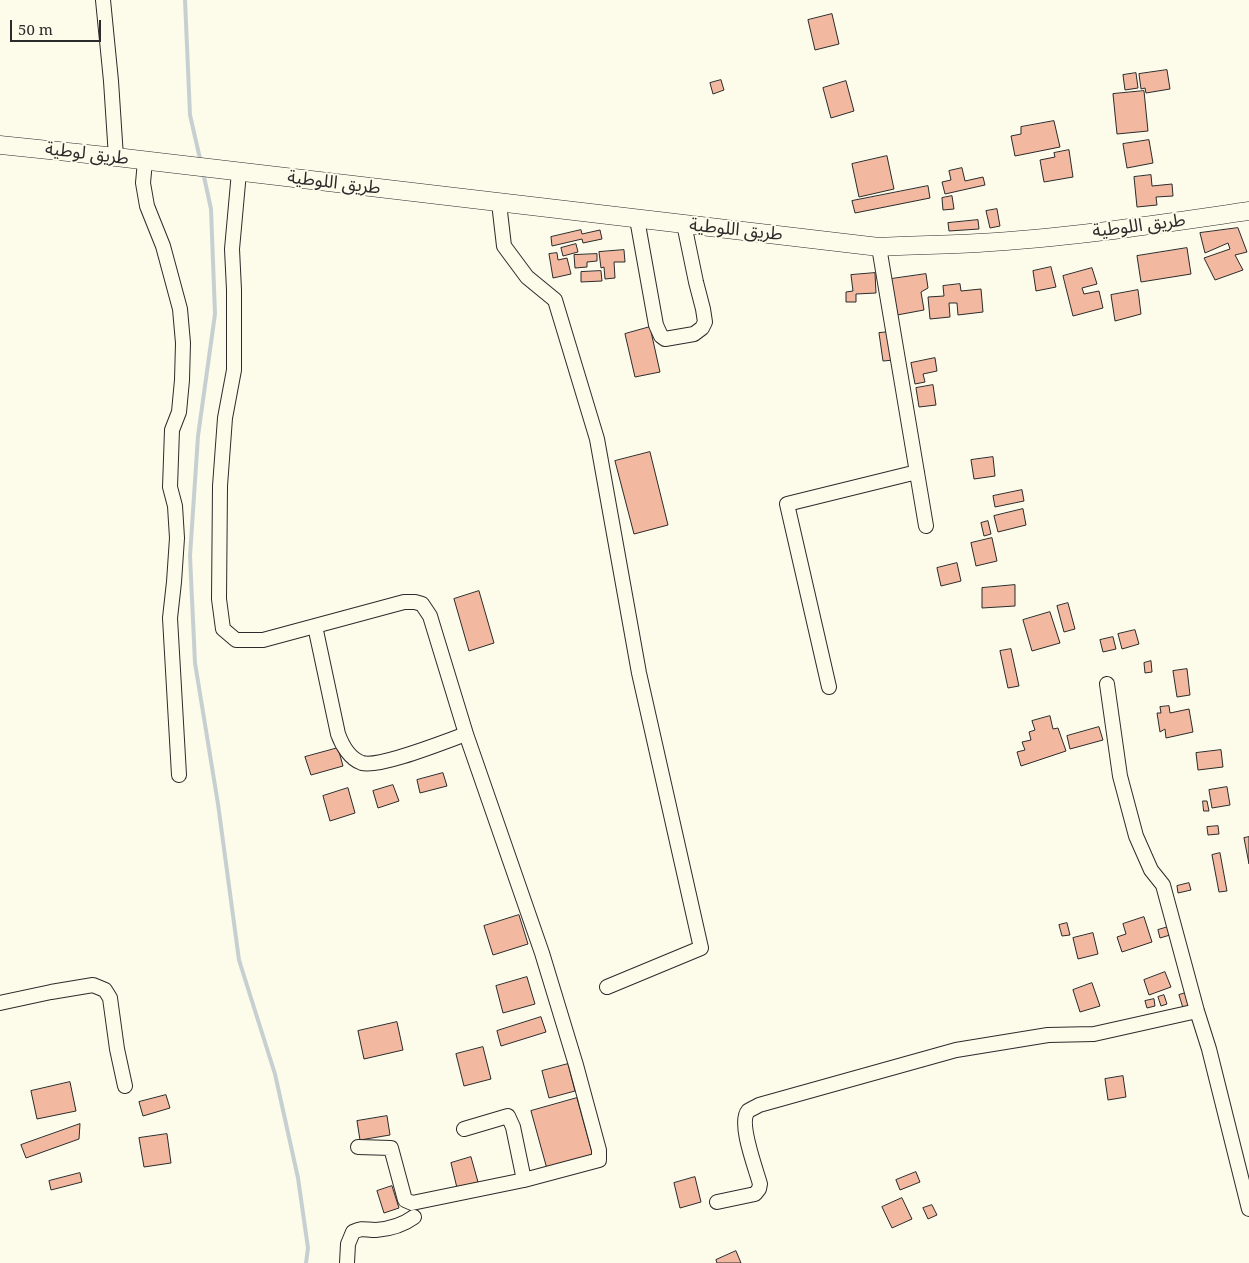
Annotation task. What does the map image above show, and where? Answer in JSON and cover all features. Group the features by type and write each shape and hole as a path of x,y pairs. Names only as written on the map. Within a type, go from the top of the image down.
{"main road":[{"name":"طريق لوطية","path":"0,145 231,171"},
{"name":"طريق اللوطية","path":"231,171 879,247 978,243 1050,237 1249,211"}],"street":[{"path":"103,0 116,157"},
{"path":"145,161 143,183 148,206 178,302 183,343 179,412 172,430 170,487 176,506 177,538 170,618 178,775"},
{"path":"231,171 234,370 225,418 220,486 220,599 223,629 236,640 263,640 404,602 422,604 430,616 438,639 466,734 542,953 576,1065 599,1150 599,1160 524,1180 412,1203 404,1200 391,1148 358,1147"},
{"path":"499,203 504,246 527,277 555,300 597,438 639,674 701,948 607,987"},
{"path":"637,219 656,325 661,336 665,339 694,334 702,328 705,322 704,309 696,282 684,224"},
{"path":"879,247 926,526"},
{"path":"829,687 787,504 917,472"},
{"path":"314,626 338,734 342,744 356,760 364,764 383,761 466,734"},
{"path":"1107,684 1120,776 1136,836 1150,870 1163,885 1209,1049 1249,1209"},
{"path":"0,1003 93,985 105,990 110,998 117,1049 125,1086"},
{"path":"717,1202 754,1194 759,1189 760,1184 744,1120 749,1111 759,1105 956,1050 1048,1035 1094,1034 1197,1011"},
{"path":"464,1129 508,1116 513,1127 524,1180"},
{"path":"348,1263 348,1244 353,1232 361,1228 374,1230 397,1226 414,1217"}],"building":[{"path":"832,14 839,44 815,50 808,20"},
{"path":"1167,70 1170,89 1146,93 1145,88 1141,89 1139,74"},
{"path":"1136,73 1138,88 1125,90 1123,75"},
{"path":"721,80 724,90 713,94 710,83"},
{"path":"846,81 854,111 831,118 823,88"},
{"path":"1144,91 1148,131 1117,134 1113,94"},
{"path":"1054,121 1060,147 1015,156 1011,136 1021,134 1021,127"},
{"path":"1149,140 1153,163 1127,168 1123,144"},
{"path":"1069,150 1073,177 1044,182 1040,160 1055,157 1054,153"},
{"path":"887,156 894,189 859,197 852,164"},
{"path":"962,168 965,181 983,177 985,185 945,194 942,182 951,180 949,171"},
{"path":"1151,175 1152,186 1172,184 1173,196 1156,197 1157,205 1137,207 1134,177"},
{"path":"928,186 930,198 855,213 852,201"},
{"path":"952,196 954,209 943,210 942,198"},
{"path":"997,209 1000,226 990,228 986,211"},
{"path":"978,220 979,229 949,231 948,223"},
{"path":"1238,228 1247,252 1235,255 1243,270 1215,280 1204,258 1230,249 1228,243 1205,253 1200,233"},
{"path":"581,230 582,234 600,230 602,239 583,243 582,239 552,246 551,237"},
{"path":"576,244 578,252 563,256 561,248"},
{"path":"1187,248 1191,274 1141,282 1137,256"},
{"path":"624,250 625,262 614,262 615,278 605,279 604,267 601,268 599,252"},
{"path":"557,253 558,260 567,258 571,274 553,278 549,254"},
{"path":"597,254 597,261 587,262 587,267 575,268 574,255"},
{"path":"1051,267 1056,287 1036,291 1033,271"},
{"path":"1092,268 1097,284 1082,288 1084,294 1099,291 1103,308 1073,316 1063,276"},
{"path":"601,271 602,281 581,282 581,272"},
{"path":"875,273 876,293 856,294 856,302 846,302 846,292 853,291 851,275"},
{"path":"926,274 928,288 921,292 924,310 897,315 891,279"},
{"path":"960,284 961,291 981,289 983,312 958,315 957,303 949,303 950,317 930,319 928,297 944,296 943,286"},
{"path":"1138,290 1141,314 1115,321 1111,295"},
{"path":"650,327 660,372 635,377 625,334"},
{"path":"890,332 894,360 883,361 879,333"},
{"path":"935,358 937,371 923,374 925,382 915,384 911,363"},
{"path":"933,385 936,405 919,407 916,388"},
{"path":"650,452 668,525 634,534 615,461"},
{"path":"993,457 995,476 974,479 971,460"},
{"path":"1022,490 1024,501 995,507 993,496"},
{"path":"1023,509 1026,525 998,532 994,516"},
{"path":"988,521 991,534 984,536 981,523"},
{"path":"992,538 997,561 976,566 971,543"},
{"path":"957,563 961,581 941,586 937,568"},
{"path":"1015,585 1015,606 982,608 982,588"},
{"path":"479,591 494,643 469,651 454,599"},
{"path":"1068,603 1075,629 1064,632 1057,606"},
{"path":"1050,612 1060,643 1032,651 1023,620"},
{"path":"1135,630 1139,644 1122,649 1118,634"},
{"path":"1113,637 1116,649 1103,652 1100,640"},
{"path":"1011,649 1019,686 1008,688 1000,651"},
{"path":"1151,661 1152,672 1145,673 1144,663"},
{"path":"1187,669 1190,695 1177,697 1173,671"},
{"path":"1169,706 1170,713 1189,709 1193,732 1166,738 1165,729 1160,732 1157,713 1161,713 1160,707"},
{"path":"1050,716 1053,729 1058,728 1066,751 1021,766 1017,752 1025,750 1022,742 1031,740 1029,732 1035,730 1032,721"},
{"path":"1099,727 1103,740 1070,749 1067,736"},
{"path":"338,748 343,766 311,775 305,757"},
{"path":"1221,750 1223,767 1198,770 1196,753"},
{"path":"443,773 447,786 420,793 417,780"},
{"path":"393,785 399,801 378,808 373,791"},
{"path":"1227,787 1230,805 1212,808 1209,790"},
{"path":"348,788 355,813 330,821 323,796"},
{"path":"1203,801 1207,801 1209,811 1204,811"},
{"path":"1218,826 1219,834 1208,835 1207,827"},
{"path":"1249,837 1249,864 1244,838"},
{"path":"1220,853 1227,891 1219,892 1212,855"},
{"path":"1189,883 1191,890 1178,893 1177,886"},
{"path":"519,915 528,944 493,955 484,926"},
{"path":"1144,917 1152,942 1122,952 1117,937 1126,934 1123,924"},
{"path":"1067,923 1070,935 1062,936 1059,925"},
{"path":"1168,927 1170,935 1160,938 1158,930"},
{"path":"1093,933 1098,954 1078,959 1073,938"},
{"path":"1165,972 1171,987 1149,995 1144,980"},
{"path":"527,977 535,1004 503,1013 496,986"},
{"path":"1092,983 1100,1006 1080,1012 1073,990"},
{"path":"1189,992 1193,1005 1183,1008 1179,995"},
{"path":"1164,995 1167,1004 1161,1006 1158,997"},
{"path":"1154,999 1155,1006 1147,1008 1145,1001"},
{"path":"541,1017 546,1032 501,1046 497,1031"},
{"path":"397,1022 403,1050 364,1059 358,1031"},
{"path":"483,1047 491,1079 464,1086 456,1054"},
{"path":"568,1064 575,1091 549,1098 542,1071"},
{"path":"1123,1076 1126,1097 1108,1100 1105,1079"},
{"path":"70,1082 76,1111 37,1119 31,1091"},
{"path":"166,1095 170,1108 143,1116 139,1102"},
{"path":"577,1098 593,1156 547,1169 531,1111"},
{"path":"387,1116 390,1135 360,1140 357,1121"},
{"path":"80,1124 79,1139 26,1158 21,1145"},
{"path":"167,1134 171,1163 144,1167 139,1138"},
{"path":"471,1157 478,1182 457,1188 451,1163"},
{"path":"916,1172 920,1182 900,1190 896,1180"},
{"path":"80,1173 82,1182 51,1190 49,1181"},
{"path":"695,1177 701,1202 680,1208 674,1183"},
{"path":"392,1186 399,1208 384,1213 377,1191"},
{"path":"902,1198 912,1219 892,1228 882,1207"},
{"path":"932,1205 937,1215 928,1219 923,1208"},
{"path":"736,1251 741,1263 717,1263 716,1260"}],"waterway":[{"path":"185,0 190,115 201,163"},
{"path":"203,172 211,209 215,314 198,436 190,556 195,663 218,804 239,960 275,1074 298,1178 308,1248 306,1263"}]}
